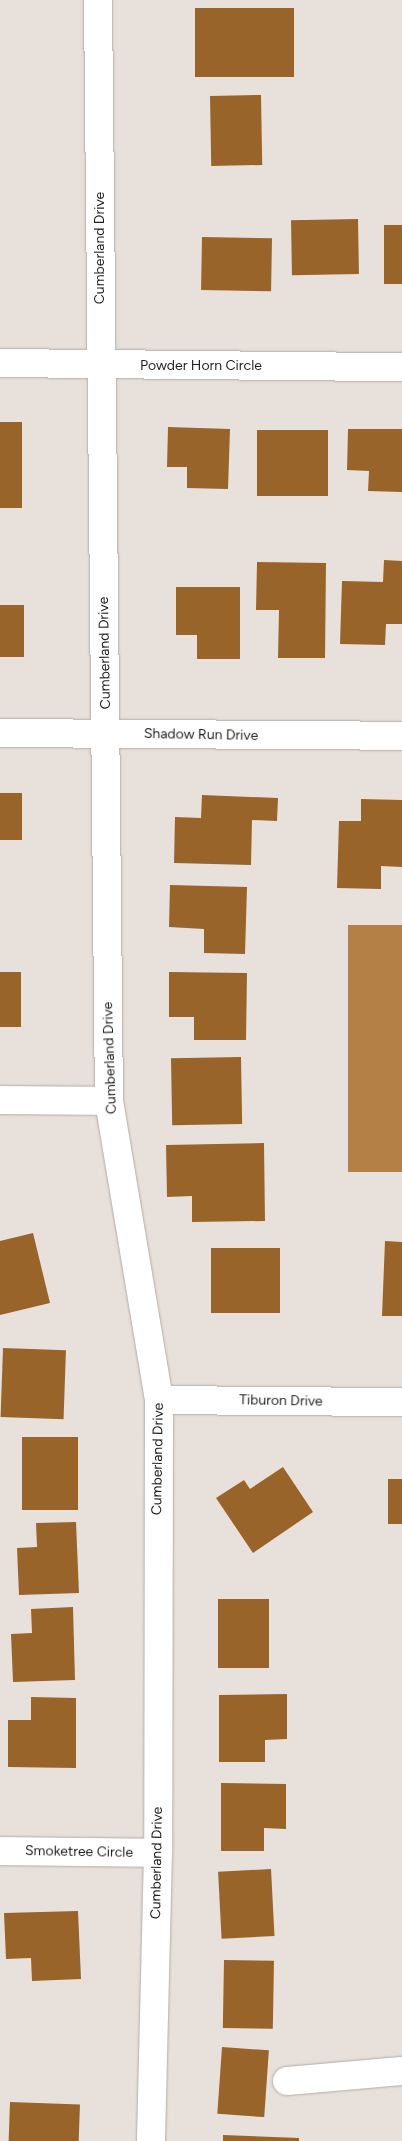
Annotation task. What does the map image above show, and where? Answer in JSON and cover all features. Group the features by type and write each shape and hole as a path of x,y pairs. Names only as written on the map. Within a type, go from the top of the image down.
{"street":[{"name":"Cumberland Drive","path":"98,0 107,734 109,1102 159,1400 158,1853 151,2141"},
{"name":"Powder Horn Circle","path":"0,363 402,367"},
{"name":"Shadow Run Drive","path":"0,732 402,736"},
{"path":"0,1100 109,1102"},
{"name":"Tiburon Drive","path":"159,1400 402,1402"},
{"name":"Smoketree Circle","path":"0,1851 158,1853"},
{"path":"288,2081 402,2071"}],"shaded area":[{"path":"348,925 402,925 402,1172 348,1172"}],"building":[{"path":"195,8 294,8 294,77 195,77"},
{"path":"261,95 262,165 211,166 210,96"},
{"path":"358,219 359,274 292,275 291,220"},
{"path":"384,225 402,225 402,284 384,284"},
{"path":"202,237 272,238 271,291 201,290"},
{"path":"0,422 22,422 22,508 0,508"},
{"path":"168,427 230,429 228,489 187,488 187,467 167,467"},
{"path":"348,429 402,429 402,492 368,491 369,471 347,470"},
{"path":"257,430 328,430 328,496 257,496"},
{"path":"384,560 402,561 402,624 386,624 385,645 340,644 342,581 383,582"},
{"path":"257,562 326,563 325,658 278,658 279,610 256,610"},
{"path":"176,587 240,587 240,659 197,659 197,635 176,635"},
{"path":"0,605 24,605 24,657 0,657"},
{"path":"0,793 22,793 22,840 0,840"},
{"path":"202,795 278,798 277,821 252,820 251,865 174,863 175,817 201,818"},
{"path":"361,799 402,800 402,867 381,866 381,889 337,888 339,821 361,821"},
{"path":"170,885 247,887 245,954 204,953 204,929 169,927"},
{"path":"0,972 21,972 21,1027 0,1027"},
{"path":"169,972 247,973 246,1040 194,1040 194,1017 169,1017"},
{"path":"241,1057 242,1124 172,1125 171,1058"},
{"path":"264,1143 265,1221 192,1222 192,1196 167,1197 166,1145"},
{"path":"33,1233 50,1303 0,1315 0,1241"},
{"path":"385,1241 402,1242 402,1316 382,1316"},
{"path":"211,1248 280,1248 280,1313 211,1313"},
{"path":"3,1348 66,1350 64,1419 1,1417"},
{"path":"22,1437 78,1437 78,1510 22,1510"},
{"path":"283,1467 313,1512 253,1553 216,1498 244,1480 250,1489"},
{"path":"388,1479 402,1479 402,1524 388,1524"},
{"path":"76,1522 79,1593 19,1595 17,1548 37,1547 36,1523"},
{"path":"218,1599 269,1599 269,1668 218,1668"},
{"path":"73,1607 75,1680 13,1682 11,1634 32,1633 31,1609"},
{"path":"287,1694 287,1739 265,1740 265,1762 219,1762 219,1695"},
{"path":"31,1697 76,1698 76,1768 8,1767 8,1720 31,1720"},
{"path":"221,1783 286,1784 286,1829 264,1828 264,1851 221,1851"},
{"path":"271,1869 275,1936 222,1939 218,1872"},
{"path":"78,1911 81,1979 32,1981 31,1958 6,1959 4,1913"},
{"path":"224,1960 274,1961 273,2029 223,2028"},
{"path":"222,2047 269,2050 264,2117 217,2114"},
{"path":"10,2102 80,2104 79,2141 9,2141"},
{"path":"223,2135 299,2138 299,2141 223,2141"}]}
